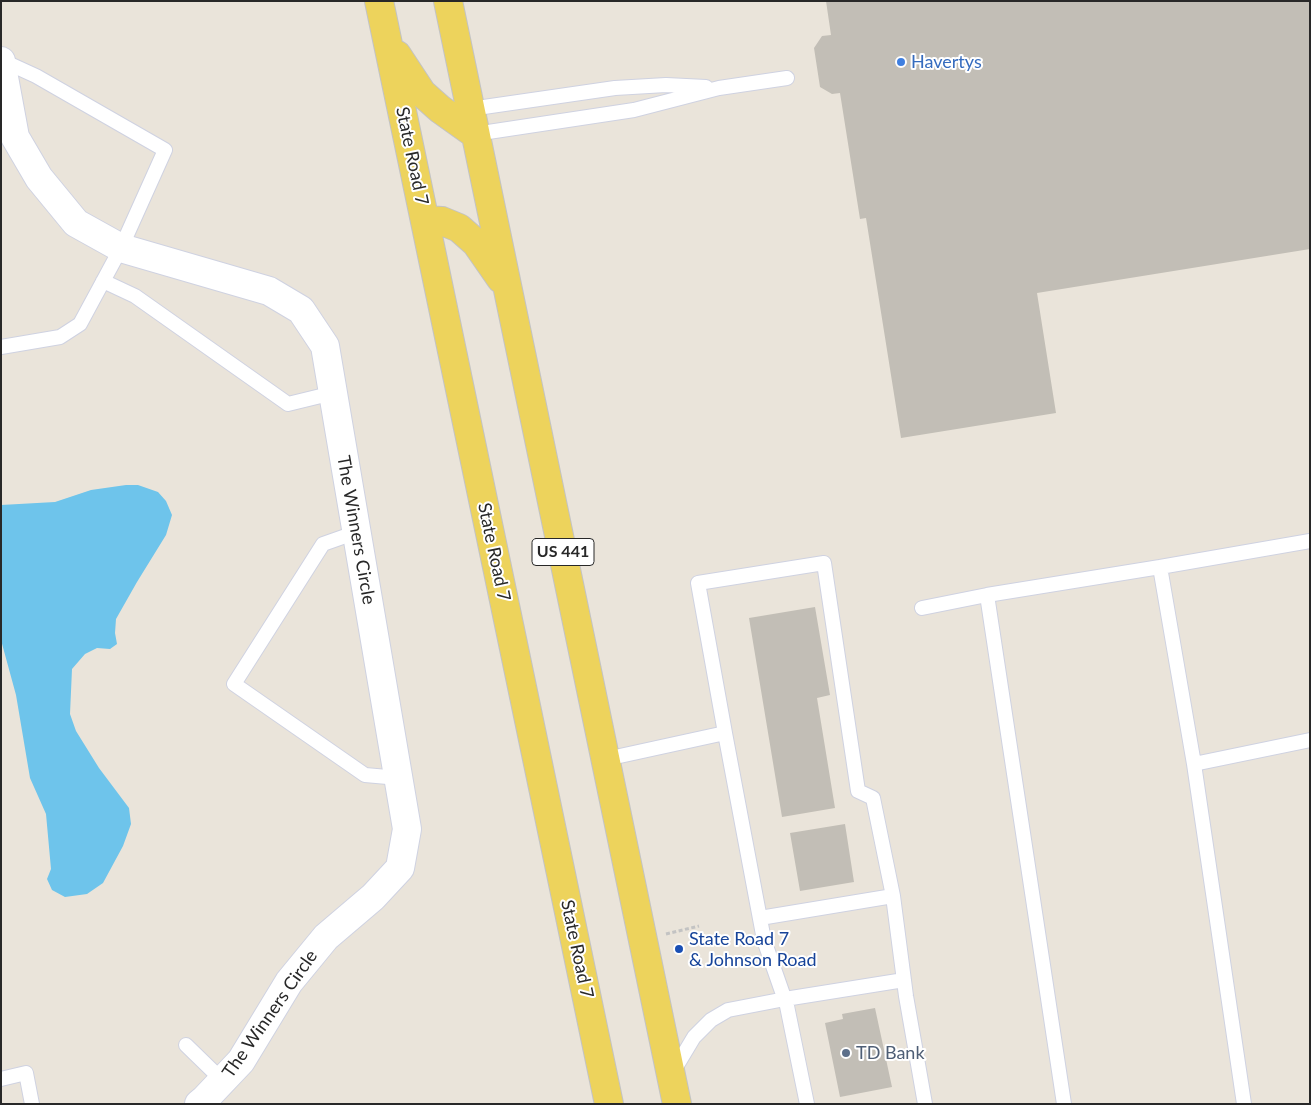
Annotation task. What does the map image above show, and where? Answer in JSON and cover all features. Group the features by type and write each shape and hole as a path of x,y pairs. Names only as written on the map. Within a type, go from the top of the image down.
{"main road":[{"name":"State Road 7","path":"380,1 609,1104"},
{"name":"US 441","path":"448,1 677,1104"},
{"path":"388,41 422,93 440,109 473,121"},
{"path":"425,220 442,221 459,228 476,243 508,289"}],"street":[{"name":"The Winners Circle","path":"1,60 15,137 38,178 76,223 121,248 269,291 301,310 325,346 407,829 400,868 373,897 326,937 289,982 241,1061 199,1104"}],"lane":[{"path":"1,60 36,76 165,150 121,248 80,324 60,337 1,347"},
{"path":"473,121 634,110 719,88 787,78"},
{"path":"473,121 615,88 666,85 719,88"},
{"path":"103,281 135,296 288,404 333,393"},
{"path":"357,532 323,544 234,684 365,775 399,778"},
{"path":"922,608 987,595 1310,541"},
{"path":"807,1104 785,999 764,940 698,583 824,563 858,791 873,798 893,896 906,996 926,1104"},
{"path":"1160,567 1194,764 1244,1104"},
{"path":"987,595 1064,1104"},
{"path":"606,759 725,733"},
{"path":"1194,764 1310,740"},
{"path":"760,918 893,896"},
{"path":"671,1074 694,1038 711,1020 728,1010 904,980"},
{"path":"186,1045 223,1081"},
{"path":"1,1079 26,1073 32,1104"}],"path":[{"path":"643,939 699,926"}],"water":[{"path":"138,485 158,492 166,501 172,515 166,535 116,619 115,633 117,644 110,649 97,648 85,654 72,669 70,714 76,731 99,768 129,808 131,824 123,846 103,883 87,894 65,897 52,890 47,879 51,869 46,814 30,778 16,695 1,640 1,505 55,502 91,490"}],"building":[{"path":"826,1 1310,1 1310,249 1037,293 1056,413 901,438 866,218 860,219 840,93 832,94 820,87 814,48 822,36 831,35"},
{"path":"815,607 830,695 817,698 835,808 782,817 749,618"},
{"path":"845,824 854,882 800,891 790,833"},
{"path":"875,1008 892,1087 840,1097 825,1023 843,1019 842,1014"}],"place":[{"name":"Havertys","path":"901,62"},
{"name":"State Road 7 & Johnson Road","path":"679,949"},
{"name":"TD Bank","path":"846,1053"}]}
